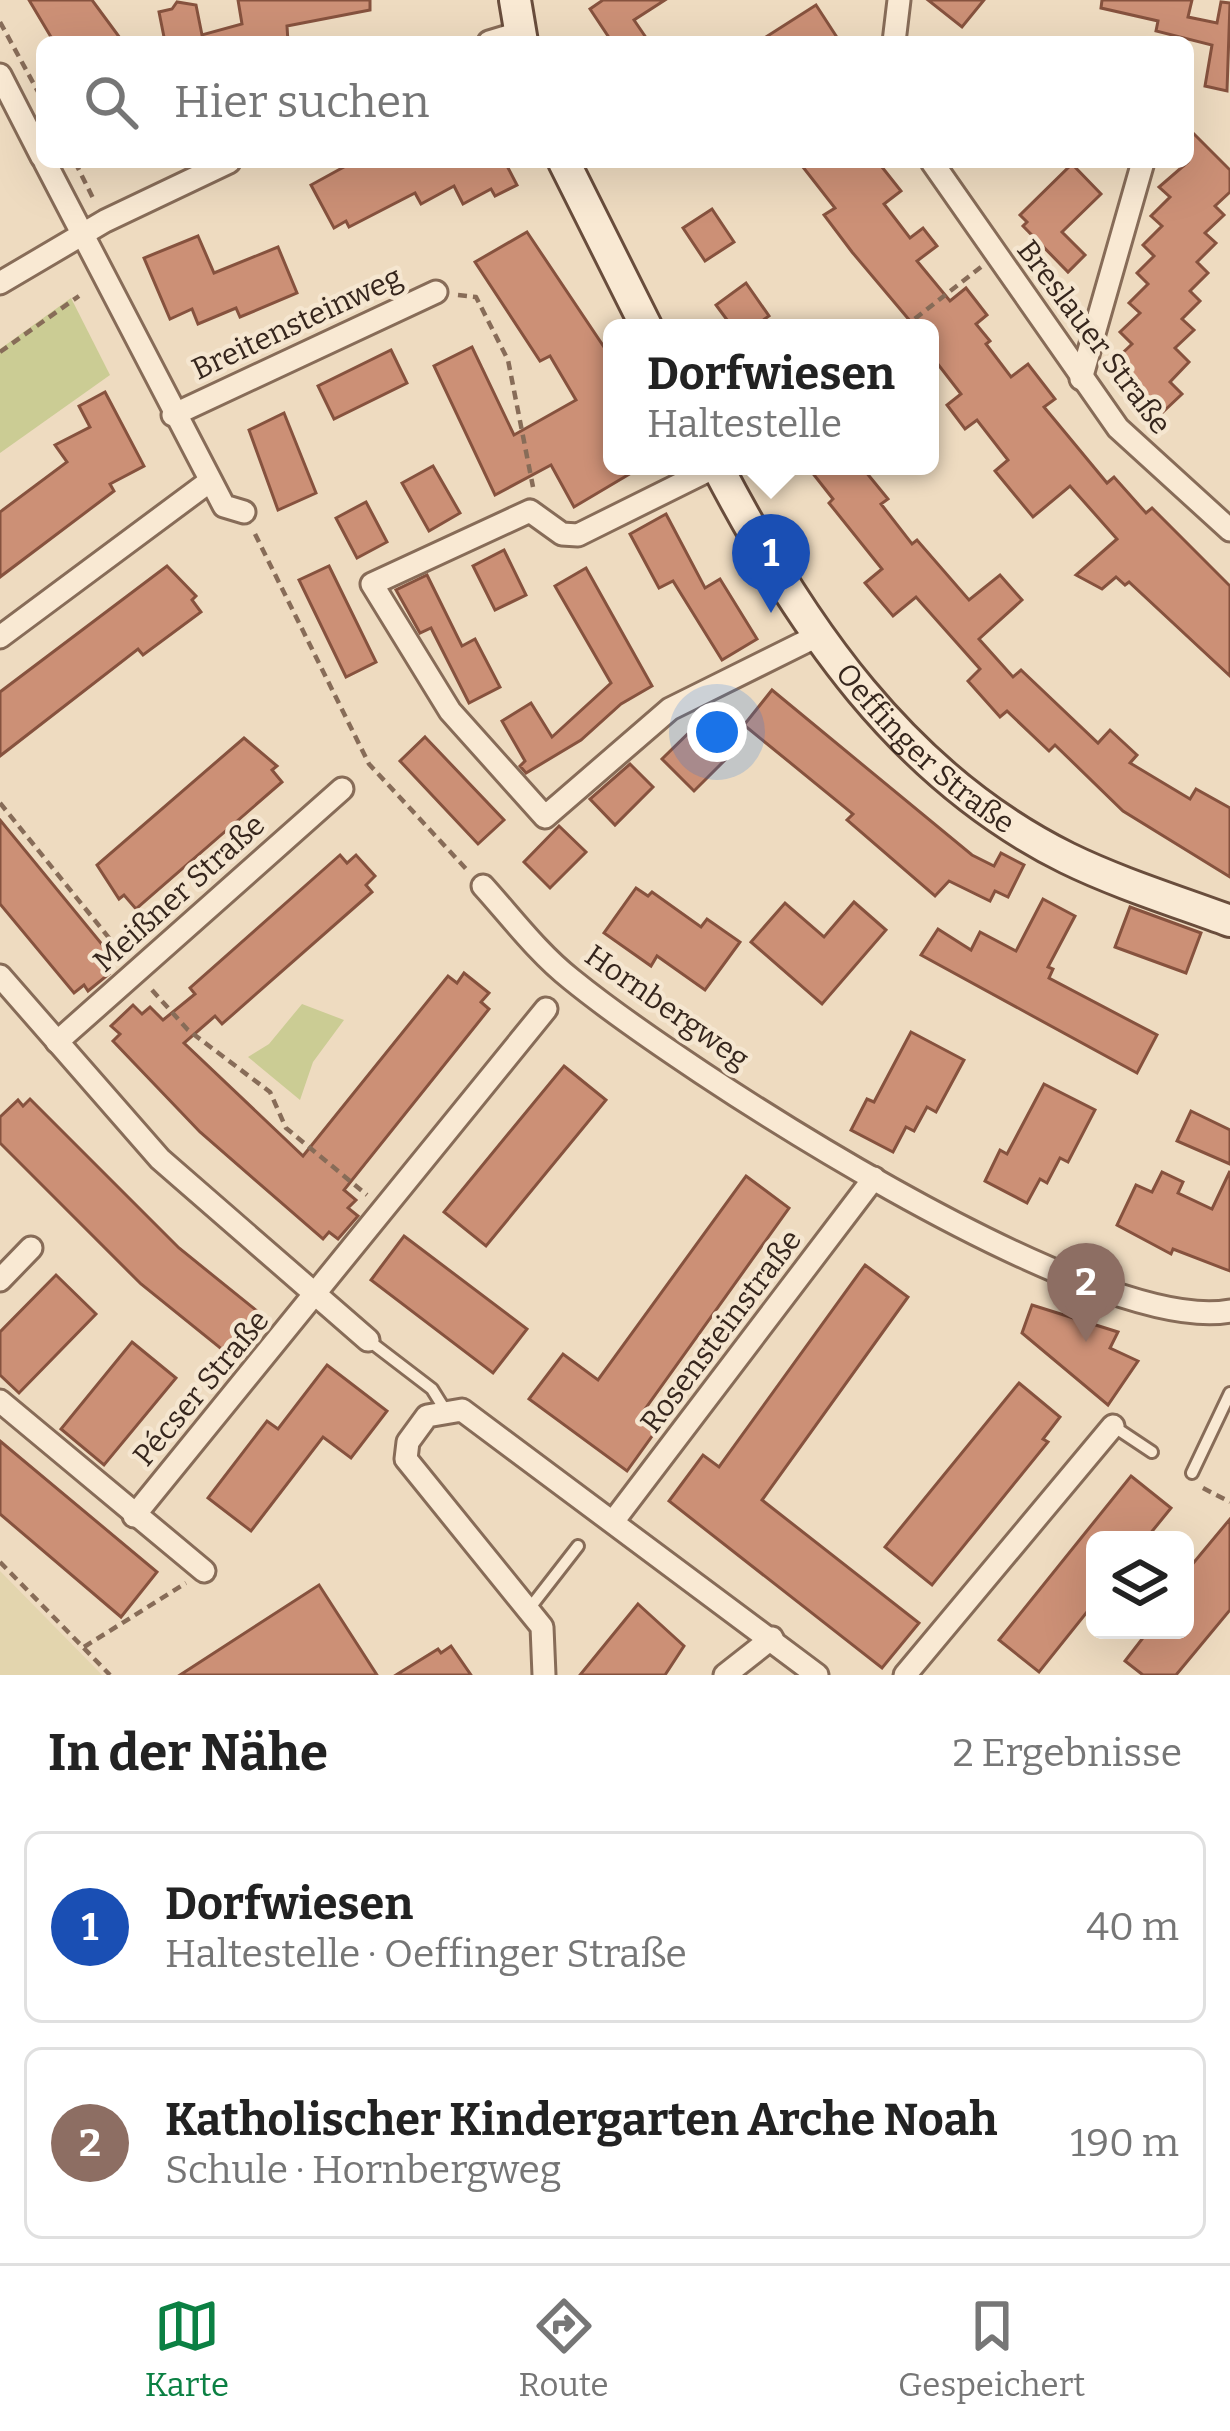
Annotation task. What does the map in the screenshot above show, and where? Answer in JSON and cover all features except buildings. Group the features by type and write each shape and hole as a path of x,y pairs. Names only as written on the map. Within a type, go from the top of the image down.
{"street":[{"path":"510,36 515,0"},
{"path":"895,36 899,0"},
{"name":"Breitensteinweg","path":"0,75 36,146"},
{"name":"Breitensteinweg","path":"47,168 173,416 436,292"},
{"path":"0,283 82,234 217,168"},
{"path":"567,168 642,319"},
{"name":"Breslauer Straße","path":"936,168 1081,379 1132,442 1230,530"},
{"path":"1081,379 1141,168"},
{"path":"173,416 224,506 244,512"},
{"path":"699,475 578,535 562,534 530,511 372,584 450,711 545,817 670,709 819,635"},
{"name":"Oeffinger Straße","path":"722,475 819,635 858,690 916,755 989,814 1069,859 1230,921"},
{"path":"0,637 210,481"},
{"name":"Meißner Straße","path":"56,1042 342,789"},
{"name":"Hornbergweg","path":"483,886 569,978 874,1178 1024,1259 1168,1310 1230,1311"},
{"path":"0,976 160,1159 368,1340"},
{"path":"315,1298 545,1009"},
{"name":"Rosensteinstraße","path":"616,1520 874,1178"},
{"path":"0,1280 31,1248"},
{"name":"Pécser Straße","path":"134,1516 315,1298"},
{"name":"Pécser Straße","path":"0,1401 204,1571"},
{"path":"544,1675 542,1627 406,1459 408,1442 428,1416 462,1410 616,1520 817,1675"},
{"path":"905,1675 1113,1426"},
{"path":"724,1675 772,1638"}],"lane":[{"path":"368,1340 432,1389 447,1413"},
{"path":"1189,1476 1230,1394"},
{"path":"1113,1426 1152,1452"},
{"path":"529,1609 578,1546"}],"path":[{"path":"0,22 36,87"},
{"path":"914,319 995,256"},
{"path":"436,292 476,297 508,360 527,437 522,452 535,477 530,511"},
{"path":"0,352 79,296"},
{"path":"244,512 370,764 483,886"},
{"path":"0,802 188,1030 270,1092 286,1128 385,1210"},
{"path":"1189,1476 1230,1502"},
{"path":"0,1562 110,1675"},
{"path":"84,1647 204,1571"}],"shaded area":[{"path":"0,1571 102,1675 0,1675"}],"green space":[{"path":"71,298 110,375 0,453 0,349"},
{"path":"302,1004 344,1020 313,1062 300,1100 248,1057 269,1044"}],"place":[{"name":"Dorfwiesen","path":"771,613"},
{"name":"Katholischer Kindergarten Arche Noah","path":"1086,1342"}]}
